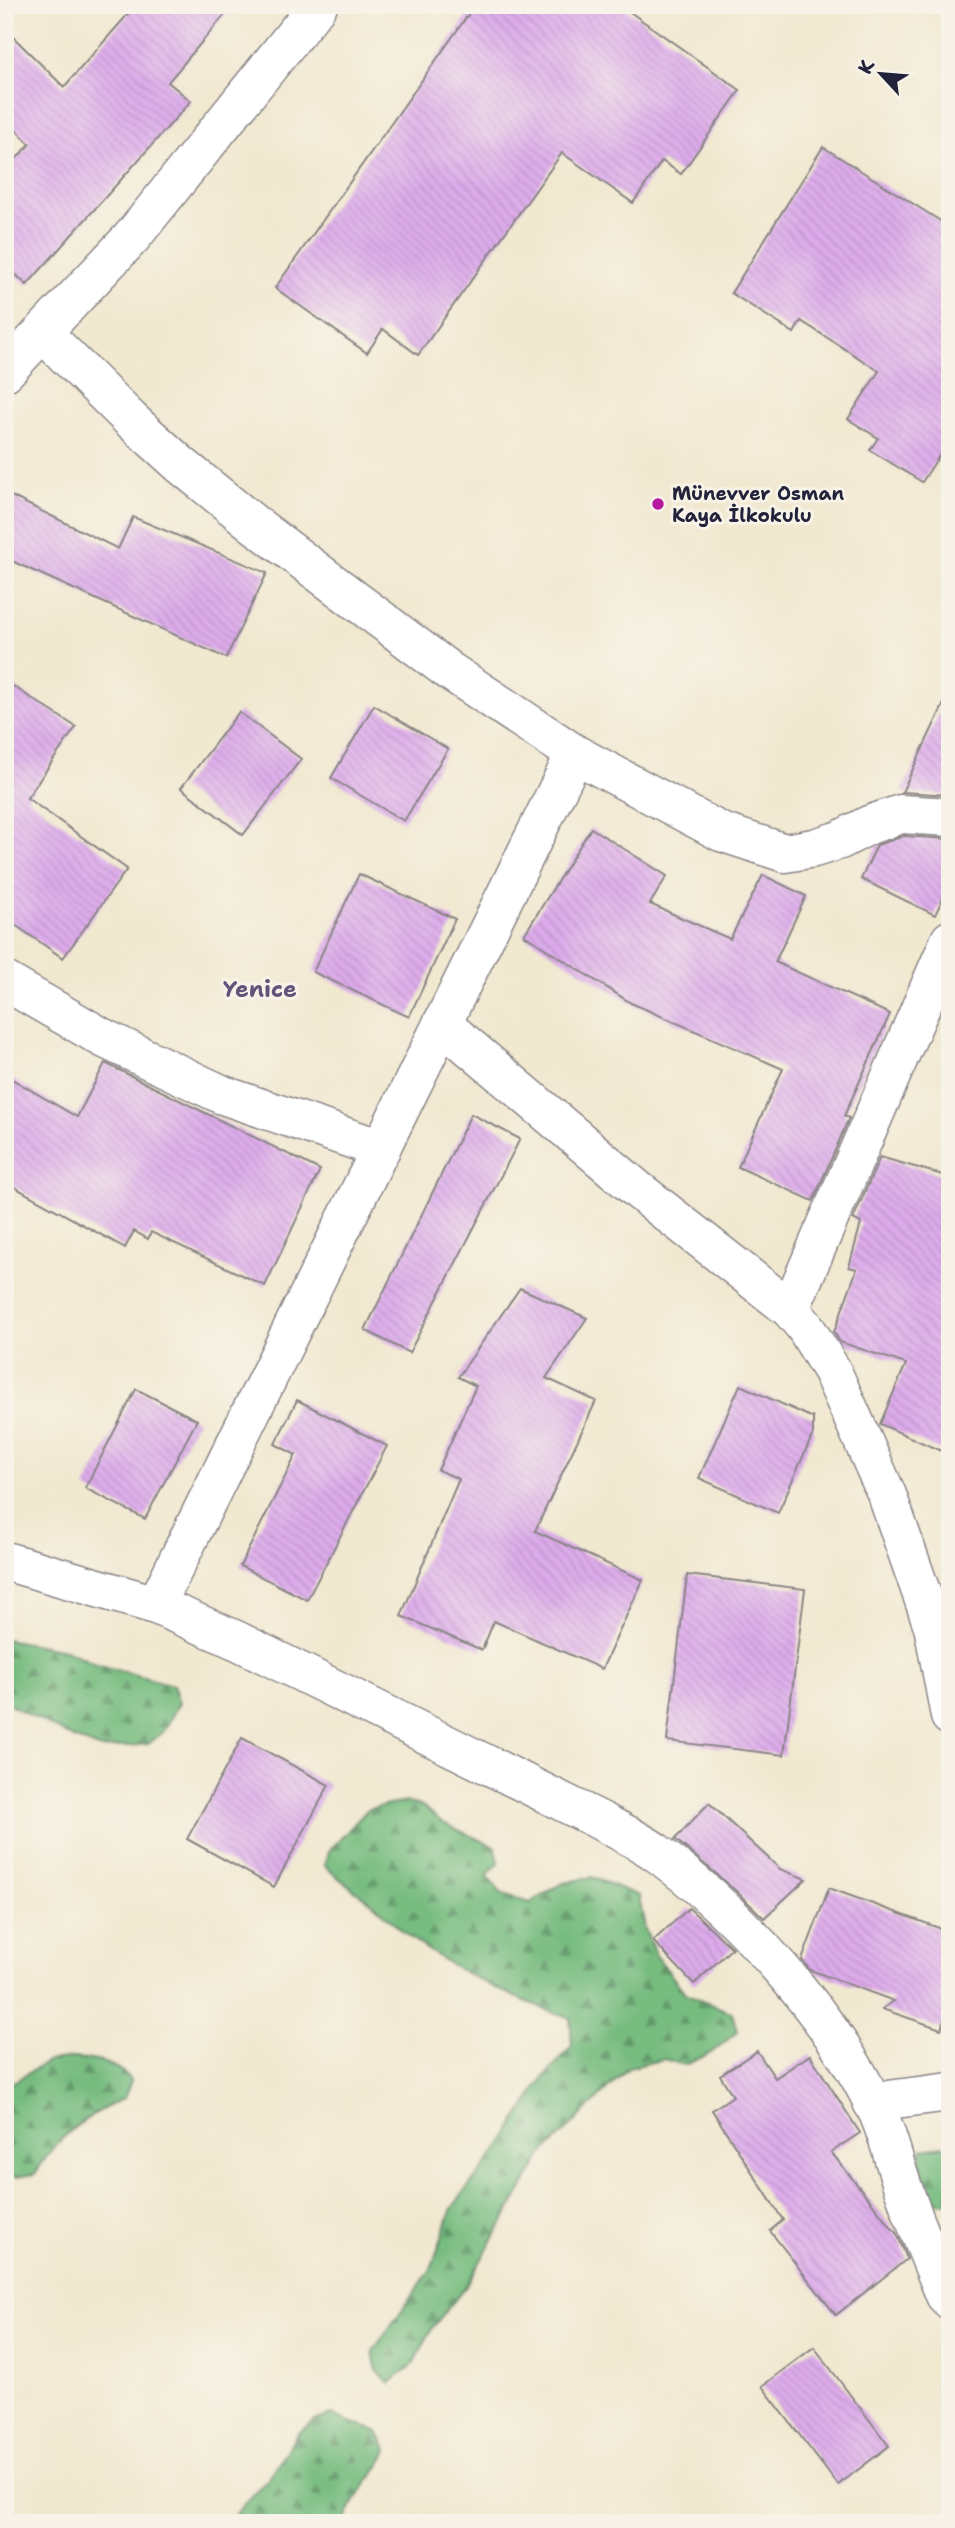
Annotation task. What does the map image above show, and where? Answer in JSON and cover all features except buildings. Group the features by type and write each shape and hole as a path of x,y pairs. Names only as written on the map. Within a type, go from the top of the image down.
{"street":[{"path":"5,372 132,237 318,5"},
{"path":"43,333 181,465 254,524 448,670 575,754 721,832 785,853 814,848 901,814 950,817"},
{"path":"156,1605 575,754"},
{"path":"790,1308 950,940"},
{"path":"5,981 103,1038 223,1095 381,1149"},
{"path":"442,1024 638,1190 790,1308 805,1327 832,1371 887,1494 933,1626 950,1716"},
{"path":"5,1560 156,1605 300,1672 597,1819 655,1851 701,1888 769,1956 822,2019 858,2075 880,2118 915,2219 945,2295 950,2300"},
{"path":"872,2102 950,2092"}],"green space":[{"path":"5,1639 65,1650 96,1664 173,1685 179,1703 164,1731 148,1744 101,1749 5,1702"},
{"path":"405,1802 424,1807 443,1823 495,1847 499,1863 487,1875 501,1893 530,1903 563,1883 592,1877 639,1896 645,1929 655,1954 685,1993 732,2013 737,2032 711,2053 685,2065 664,2059 628,2068 542,2155 466,2286 432,2328 414,2363 390,2383 377,2372 373,2351 431,2269 452,2208 499,2148 544,2077 572,2046 570,2018 508,1994 449,1963 406,1934 376,1906 324,1865 329,1851 368,1809"},
{"path":"77,2058 107,2064 126,2075 131,2081 124,2098 96,2113 62,2138 35,2174 15,2177 5,2174 5,2087 49,2061"},
{"path":"943,2146 950,2150 948,2203 938,2202 926,2192 920,2167 922,2149"},
{"path":"331,2415 378,2432 388,2451 353,2504 344,2523 233,2523 235,2514 270,2477 297,2434 314,2421"}],"place":[{"name":"Münevver Osman Kaya İlkokulu","path":"658,504"}],"district":[{"name":"Yenice","path":"260,989"}]}
